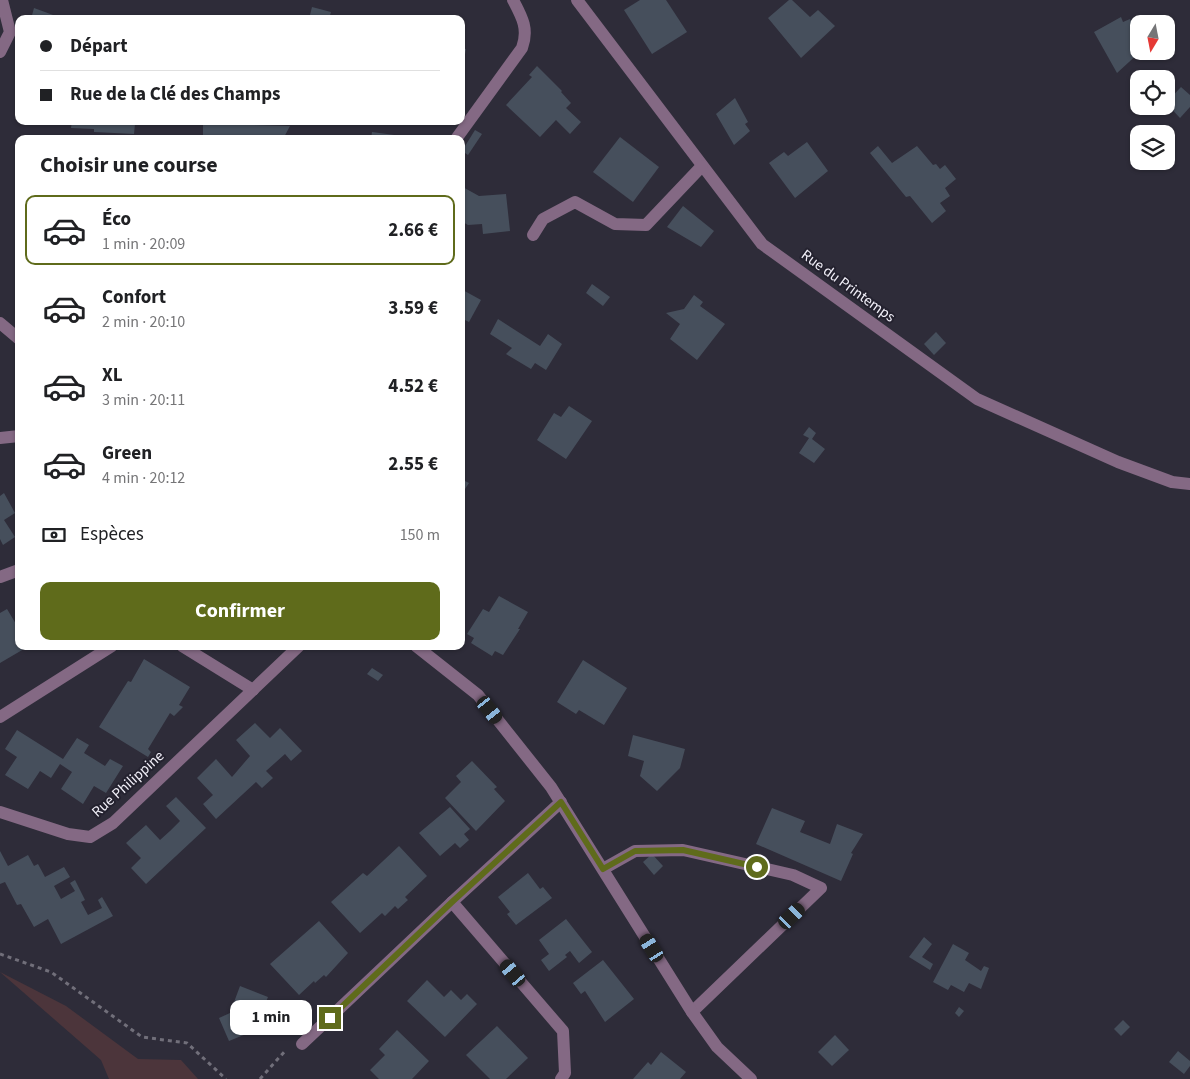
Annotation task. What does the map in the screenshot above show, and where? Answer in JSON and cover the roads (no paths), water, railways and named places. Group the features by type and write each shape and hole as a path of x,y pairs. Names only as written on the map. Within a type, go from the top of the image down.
{"street":[{"path":"0,52 10,32 2,0"},
{"path":"459,135 524,43 526,25 513,0"},
{"name":"Rue du Printemps","path":"577,0 762,244 977,399 1118,462 1172,482 1190,484"},
{"path":"533,235 543,219 575,202 615,224 646,225 702,166"},
{"path":"0,322 15,335"},
{"path":"0,438 15,436"},
{"path":"0,577 15,571"},
{"path":"0,717 106,650"},
{"path":"188,650 253,690"},
{"name":"Rue Philippine","path":"0,812 68,834 90,837 113,823 295,650"},
{"path":"421,650 478,694 561,802 692,1012 717,1047 751,1079"},
{"path":"302,1044 561,802"},
{"path":"603,869 635,851 683,850 794,875 821,888 692,1012"},
{"path":"452,902 563,1030 565,1073 561,1079"}]}
